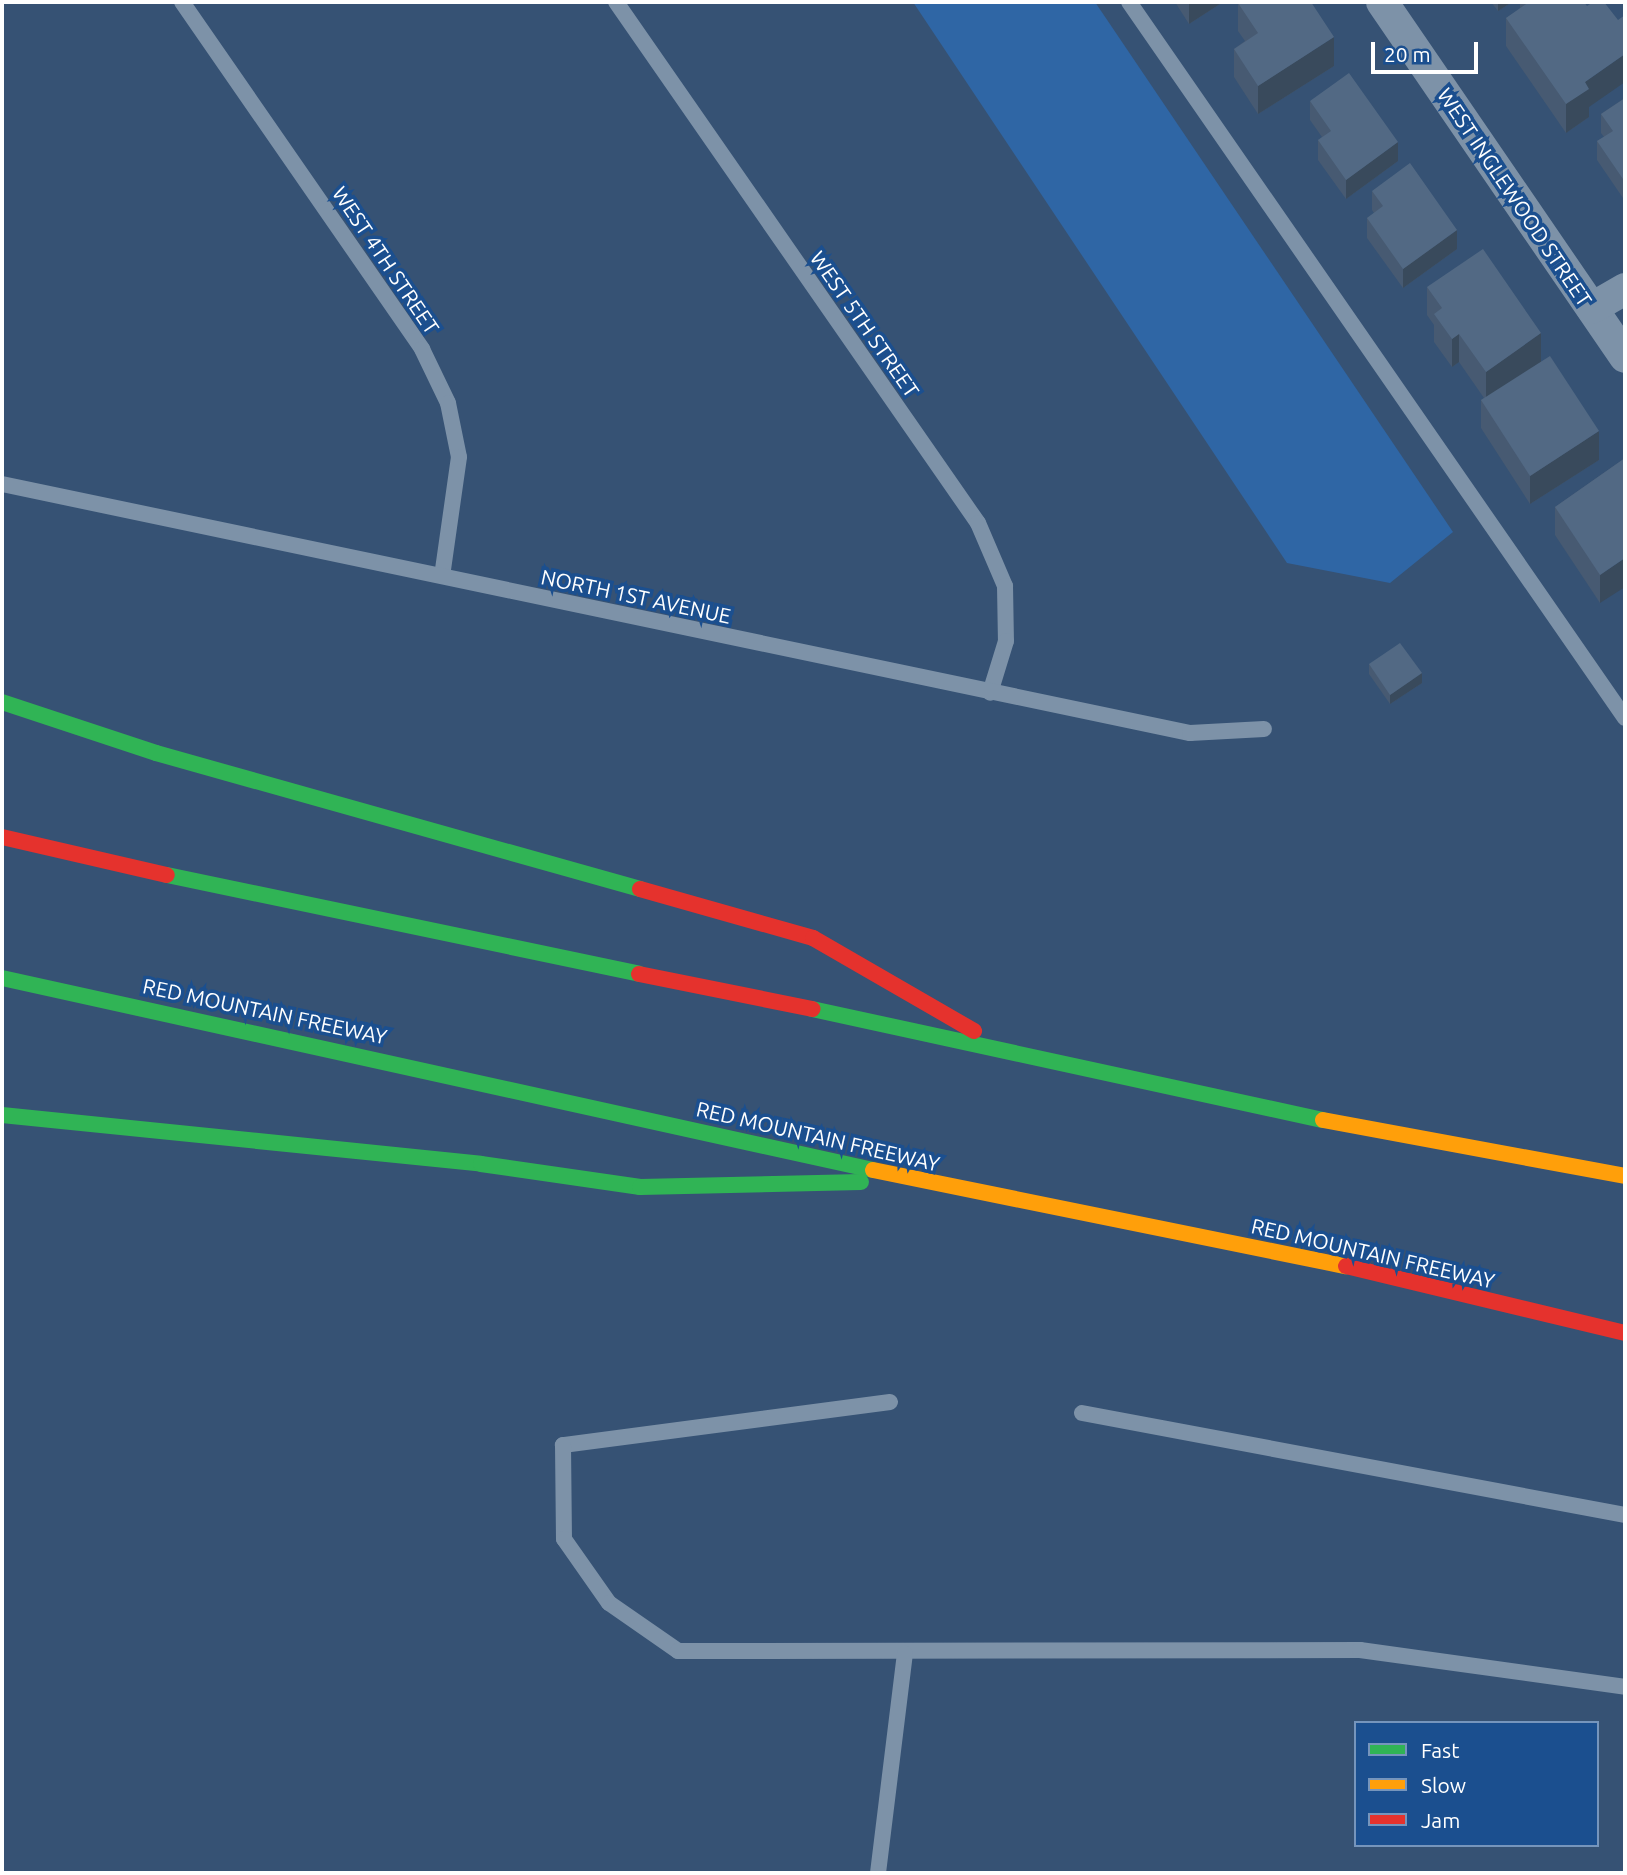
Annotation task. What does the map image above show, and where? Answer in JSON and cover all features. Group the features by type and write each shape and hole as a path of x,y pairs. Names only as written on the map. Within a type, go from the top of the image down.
{"highway":[{"path":"2,702 156,753 813,938 1003,1048"},
{"path":"2,837 345,915 1003,1048 1178,1093 1625,1176"},
{"name":"RED MOUNTAIN FREEWAY","path":"2,978 333,1046 915,1180 1323,1261 1625,1333"},
{"path":"2,1115 481,1164 640,1187 915,1180"}],"street":[{"name":"WEST INGLEWOOD STREET","path":"1382,2 1625,357"},
{"path":"1592,308 1625,289"}],"lane":[{"name":"WEST 4TH STREET","path":"183,2 422,349 448,403 459,457 442,576"},
{"name":"WEST 5TH STREET","path":"616,2 978,523 1005,586 1006,641 990,693"},
{"path":"1129,2 1625,718"},
{"name":"NORTH 1ST AVENUE","path":"2,484 1190,733 1264,729"},
{"path":"890,1402 563,1445 564,1539 608,1603 678,1651 905,1654 1360,1650 1625,1686"},
{"path":"1082,1413 1625,1515"},
{"path":"877,1873 905,1654"}],"shaded area":[{"path":"913,2 1095,2 1453,532 1390,583 1287,563"}],"building":[{"path":"1311,2 1334,37 1258,86 1234,49 1258,33 1238,3"},
{"path":"1529,2 1584,2 1587,6 1593,2 1604,2 1618,20 1625,15 1625,54 1585,82 1589,89 1566,104 1506,18"},
{"path":"1349,73 1398,142 1346,180 1318,140 1331,131 1310,101"},
{"path":"1625,98 1625,182 1597,141 1613,131 1601,114"},
{"path":"1410,163 1457,230 1403,269 1367,218 1383,206 1372,191"},
{"path":"1483,249 1541,333 1486,372 1459,334 1452,339 1434,314 1442,308 1427,287"},
{"path":"1550,356 1599,431 1530,476 1481,400"},
{"path":"1625,458 1625,558 1600,575 1555,507"},
{"path":"1400,643 1422,673 1390,695 1369,664"}],"traffic: fast":[{"path":"2,702 156,753 640,889"},
{"path":"167,875 639,974"},
{"path":"2,978 873,1170"},
{"path":"812,1009 1323,1120"},
{"path":"2,1115 481,1164 640,1187 861,1182"}],"traffic: slow":[{"path":"1323,1120 1625,1176"},
{"path":"873,1170 1346,1266"}],"traffic: jam":[{"path":"2,837 167,875"},
{"path":"640,889 813,938 974,1031"},
{"path":"639,974 812,1009"},
{"path":"1346,1266 1625,1333"}]}
